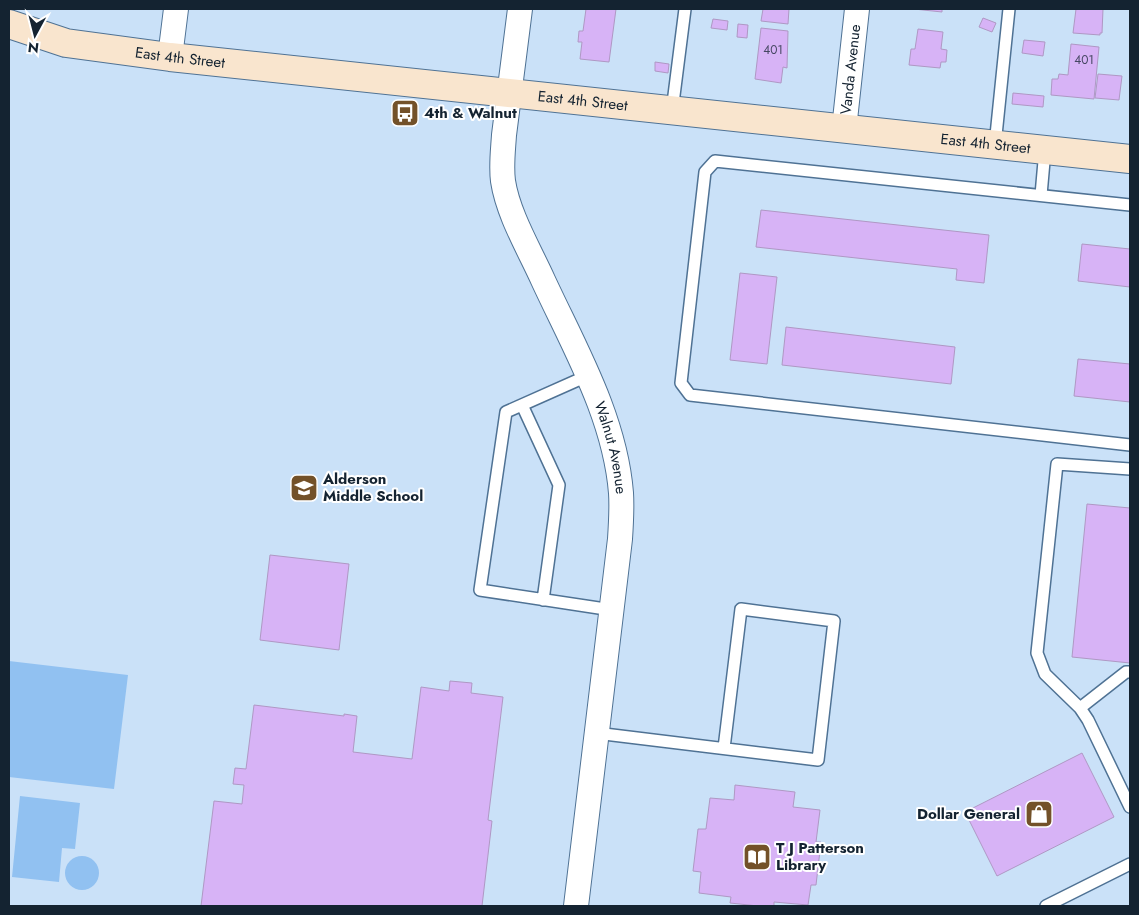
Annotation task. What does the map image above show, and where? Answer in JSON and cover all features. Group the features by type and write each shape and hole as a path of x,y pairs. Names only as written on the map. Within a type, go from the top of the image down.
{"street":[{"path":"170,57 176,9"},
{"name":"Walnut Avenue","path":"520,9 502,155 503,182 513,214 604,417 621,493 620,539 576,906"},
{"name":"Vanda Avenue","path":"844,129 856,9"},
{"name":"East 4th Street","path":"9,24 66,43 170,57 1130,159"}],"lane":[{"path":"672,111 685,9"},
{"path":"995,145 1008,9"},
{"path":"1041,195 1045,150"},
{"path":"1130,205 715,161 705,172 681,383 690,395 1130,445"},
{"path":"587,376 506,412 480,590 612,610"},
{"path":"522,405 559,485 543,600"},
{"path":"1130,469 1057,464 1037,653 1045,674 1080,708 1088,720 1130,807"},
{"path":"596,733 818,760 834,622 741,609 724,748"},
{"path":"1080,708 1126,672 1130,672"},
{"path":"1046,906 1130,864"}],"shaded area":[{"path":"9,661 128,675 114,789 9,777"},
{"path":"20,796 80,803 75,849 62,848 59,882 12,877"},
{"path":"82,856 89,857 94,861 98,866 98,880 94,885 89,889 82,890 75,889 70,885 66,880 65,873 66,866 70,861 75,857"}],"building":[{"path":"586,9 616,9 609,62 580,59 582,42 578,42 579,31 583,31"},
{"path":"763,9 789,9 788,24 761,21"},
{"path":"914,9 942,9 942,12"},
{"path":"1076,9 1103,9 1102,33 1100,35 1073,33"},
{"path":"983,18 996,23 992,32 979,27"},
{"path":"713,19 728,21 727,30 711,28"},
{"path":"738,24 748,25 747,38 737,37"},
{"path":"761,28 788,31 787,68 783,67 781,83 755,79"},
{"path":"918,29 943,32 941,49 947,50 946,62 941,62 940,68 909,65 911,49 915,49"},
{"path":"1024,40 1045,42 1043,56 1022,53"},
{"path":"1071,44 1099,47 1094,99 1051,95 1052,79 1058,79 1059,74 1068,75"},
{"path":"655,62 669,64 668,73 655,71"},
{"path":"1098,74 1122,76 1119,100 1095,98"},
{"path":"1013,93 1044,96 1043,107 1012,104"},
{"path":"761,210 989,235 984,283 956,280 957,269 756,247"},
{"path":"1082,244 1130,249 1130,287 1078,281"},
{"path":"740,273 777,277 767,364 730,360"},
{"path":"786,327 955,347 951,384 782,365"},
{"path":"1078,359 1130,364 1130,402 1074,396"},
{"path":"1087,504 1130,508 1130,663 1072,657"},
{"path":"270,555 349,564 339,650 260,640"},
{"path":"450,681 472,683 471,693 503,697 488,820 492,821 482,906 201,906 214,801 242,804 244,785 233,784 235,768 246,769 254,705 357,716 353,752 412,759 421,687 449,691"},
{"name":"Dollar General","path":"1082,753 1114,817 997,876 965,812"},
{"name":"T J Patterson Library","path":"735,785 795,792 793,807 820,810 816,842 821,842 816,885 811,885 808,905 774,902 774,906 758,906 730,903 731,897 699,893 701,872 693,871 698,829 706,829 710,798 734,800"}],"place":[{"name":"4th & Walnut","path":"405,113"},
{"name":"Alderson Middle School","path":"304,488"},
{"name":"Dollar General","path":"1039,814"},
{"name":"T J Patterson Library","path":"757,857"}]}
